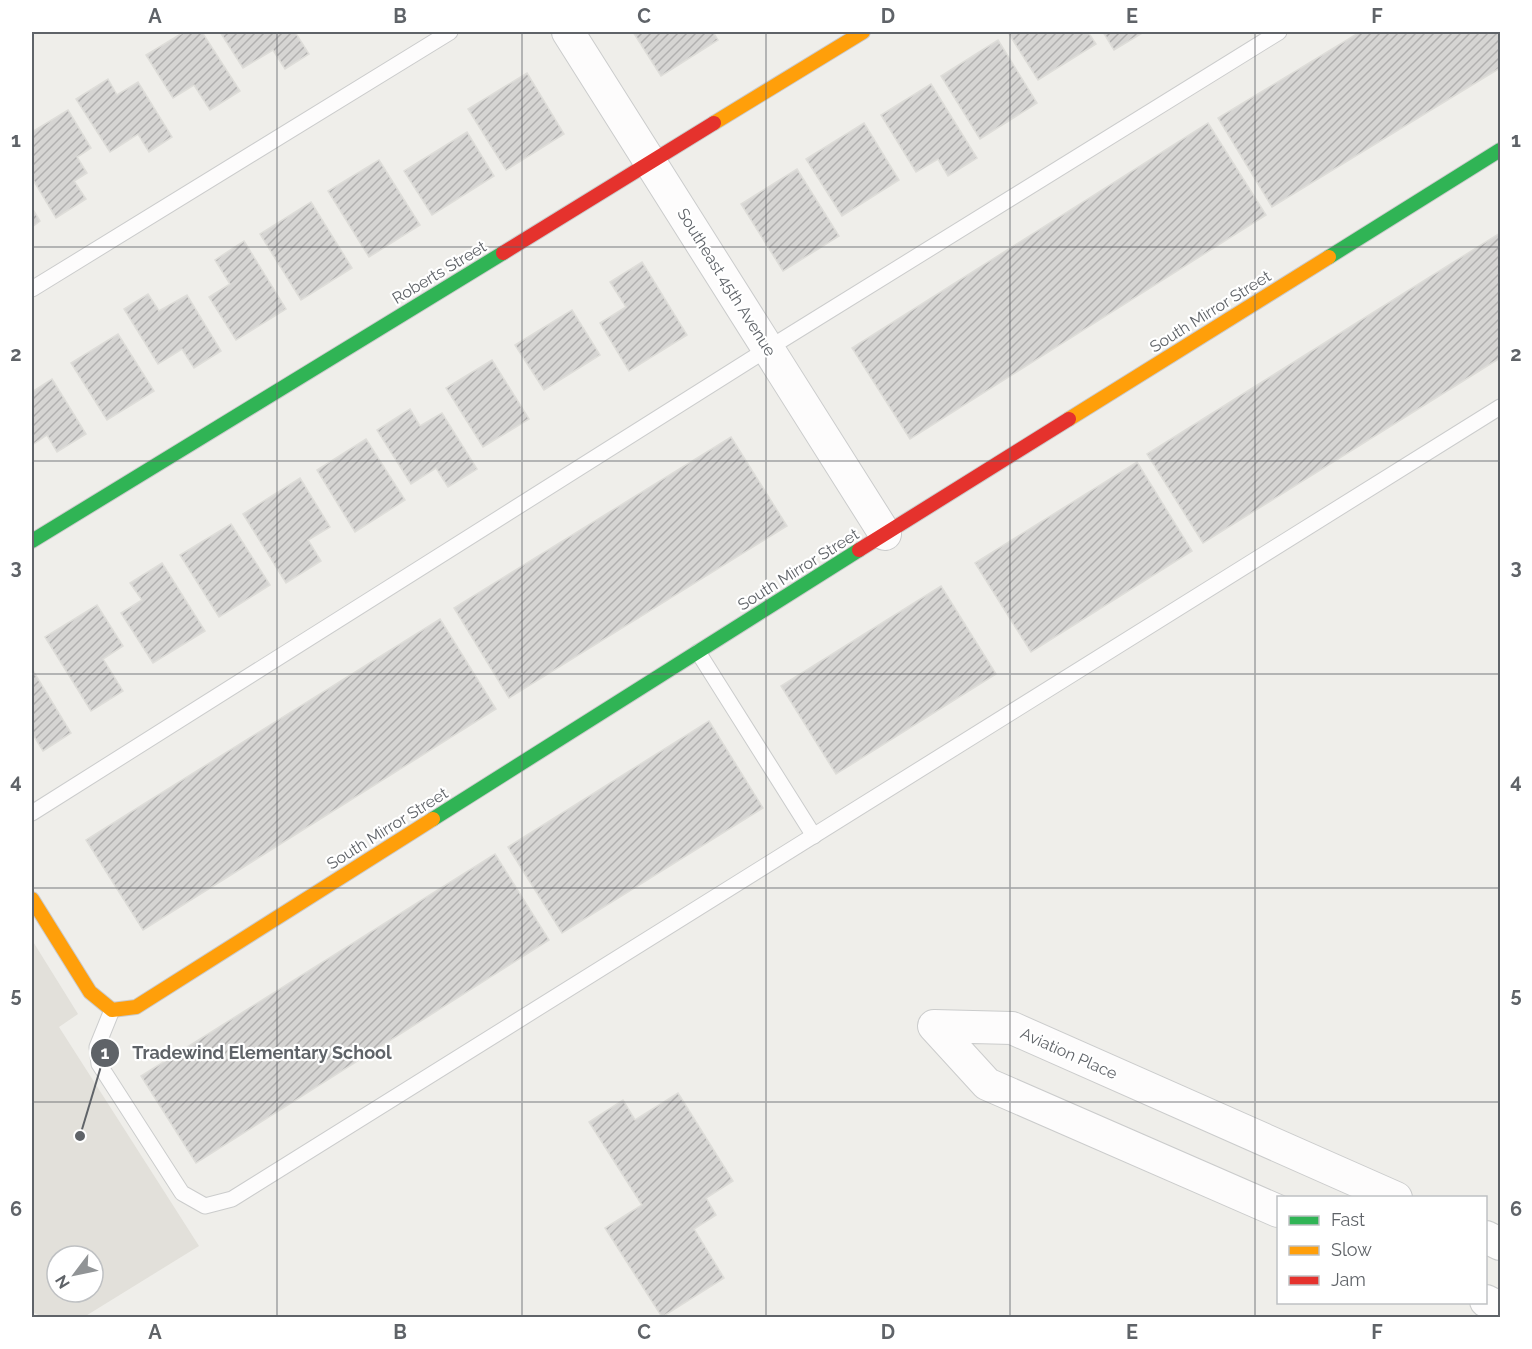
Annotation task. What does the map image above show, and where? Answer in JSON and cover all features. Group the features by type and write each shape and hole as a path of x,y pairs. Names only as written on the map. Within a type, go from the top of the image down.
{"street":[{"name":"Southeast 45th Avenue","path":"568,32 885,534"},
{"name":"Roberts Street","path":"32,541 863,32"},
{"name":"South Mirror Street","path":"112,1010 136,1007 885,534 1500,150"},
{"path":"32,899 90,992 112,1010"},
{"name":"Aviation Place","path":"1277,1211 987,1084 934,1026 1012,1028 1394,1196"}],"lane":[{"path":"32,290 450,32"},
{"path":"32,813 769,348 1279,32"},
{"path":"112,1010 97,1047 99,1064 182,1194 205,1206 232,1199 1500,407"},
{"path":"698,652 814,836"}],"shaded area":[{"path":"32,940 78,1014 59,1027 199,1246 84,1317 43,1317 32,1312"}],"building":[{"path":"184,32 202,32 240,91 210,110 194,85 173,98 146,55"},
{"path":"220,32 295,32 309,54 285,69 273,50 243,68"},
{"path":"633,32 713,32 718,40 661,76"},
{"path":"1012,32 1088,32 1096,44 1038,80 1009,34"},
{"path":"1103,32 1144,32 1114,50"},
{"path":"1360,32 1500,32 1500,68 1272,207 1218,118"},
{"path":"998,40 1037,103 980,139 941,76"},
{"path":"527,73 564,134 506,170 468,109"},
{"path":"108,79 117,95 138,82 172,137 149,152 138,134 110,152 76,99"},
{"path":"931,84 977,158 948,176 938,159 916,172 881,115"},
{"path":"68,110 91,148 77,157 87,173 74,181 86,199 56,218 32,178 32,132"},
{"path":"864,123 899,180 842,216 806,159"},
{"path":"1208,123 1266,215 910,439 852,348"},
{"path":"467,132 494,176 432,215 404,171"},
{"path":"379,160 420,225 369,257 328,191"},
{"path":"797,169 839,236 783,271 741,204"},
{"path":"311,202 352,268 301,300 260,234"},
{"path":"32,208 40,221 32,227"},
{"path":"1500,233 1500,358 1203,543 1147,454"},
{"path":"244,241 286,309 236,340 209,297 230,284 215,260"},
{"path":"642,262 687,335 629,371 600,323 626,307 610,282"},
{"path":"148,294 159,311 187,295 221,351 194,368 182,349 158,364 124,309"},
{"path":"572,310 600,355 544,390 515,345"},
{"path":"118,334 154,391 107,420 71,363"},
{"path":"492,360 529,419 483,447 446,388"},
{"path":"52,379 86,434 57,452 47,435 32,445 32,392"},
{"path":"410,409 420,426 442,413 477,469 448,487 436,468 411,484 377,430"},
{"path":"731,437 787,526 509,698 454,608"},
{"path":"366,439 405,500 355,532 317,470"},
{"path":"1137,462 1192,551 1031,652 975,563"},
{"path":"300,478 330,527 308,540 321,561 286,583 243,514"},
{"path":"231,524 270,585 219,617 180,555"},
{"path":"162,563 205,631 153,663 121,613 142,600 130,583"},
{"path":"941,586 996,674 836,774 781,686"},
{"path":"97,605 123,646 103,659 123,691 91,711 45,637"},
{"path":"440,619 496,709 143,930 86,840"},
{"path":"32,669 71,733 43,751 32,733"},
{"path":"709,721 763,808 562,933 508,847"},
{"path":"495,854 549,940 196,1163 141,1076"},
{"path":"678,1093 733,1181 706,1198 716,1215 694,1229 724,1278 662,1317 605,1228 642,1205 589,1122 623,1100 635,1120"}],"traffic: fast":[{"path":"1329,257 1500,150"},
{"path":"32,541 503,253"},
{"path":"433,819 859,550"}],"traffic: slow":[{"path":"714,123 863,32"},
{"path":"1069,419 1329,257"},
{"path":"32,899 90,992 112,1010 136,1007 433,819"}],"traffic: jam":[{"path":"503,253 714,123"},
{"path":"859,550 1069,419"}],"place":[{"name":"Tradewind Elementary School","path":"80,1136"}]}
